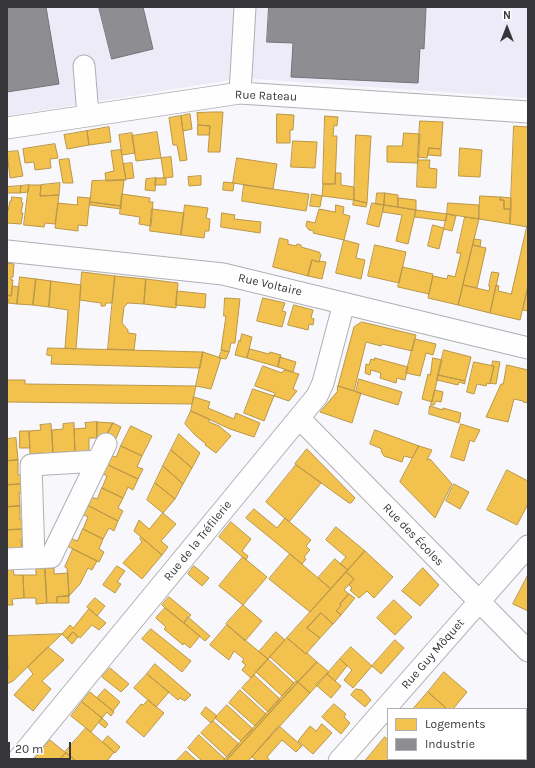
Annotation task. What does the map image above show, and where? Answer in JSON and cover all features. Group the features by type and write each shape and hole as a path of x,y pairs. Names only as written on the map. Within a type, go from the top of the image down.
{"street":[{"path":"240,93 245,7"},
{"path":"84,66 88,116"},
{"name":"Rue Rateau","path":"7,128 240,93 528,112"},
{"name":"Rue Voltaire","path":"7,251 223,274 528,348"},
{"name":"Rue de la Tréfilerie","path":"17,761 317,396 323,383 344,303"},
{"name":"Rue des Écoles","path":"299,418 528,651"},
{"path":"7,559 34,558 51,557 102,452 31,465 34,558"},
{"name":"Rue Guy Môquet","path":"339,761 528,546"}],"shaded area":[{"path":"7,7 528,7 528,98 242,78 7,116"}],"building: Logements":[{"path":"223,112 220,152 208,152 210,126 198,125 197,113"},
{"path":"190,114 192,129 183,131 181,116"},
{"path":"277,114 294,115 293,130 290,130 290,143 277,143"},
{"path":"181,116 187,160 180,161 177,145 173,145 169,118"},
{"path":"325,116 338,117 337,126 334,125 333,136 337,136 335,184 323,184"},
{"path":"420,121 443,122 441,149 429,148 427,158 418,157"},
{"path":"198,125 210,126 209,135 198,135"},
{"path":"514,126 528,127 528,227 510,224"},
{"path":"109,127 111,142 89,145 87,131"},
{"path":"87,131 89,145 67,149 64,135"},
{"path":"157,132 161,158 136,161 132,136"},
{"path":"132,133 135,153 122,155 119,135"},
{"path":"404,133 420,134 418,163 387,162 387,146 402,146"},
{"path":"356,135 371,136 367,203 354,200"},
{"path":"293,141 317,142 315,168 291,167"},
{"path":"55,144 58,158 50,159 51,168 35,170 34,162 25,163 23,149"},
{"path":"429,148 441,149 441,156 428,155"},
{"path":"460,148 482,150 480,177 459,176"},
{"path":"121,150 126,180 106,181 105,173 114,171 111,151"},
{"path":"18,151 23,176 10,178 7,152"},
{"path":"171,157 173,177 164,178 161,158"},
{"path":"237,158 277,164 273,189 233,183"},
{"path":"69,159 73,183 63,183 59,160"},
{"path":"418,160 430,160 429,168 437,169 436,188 417,187"},
{"path":"132,163 134,178 126,179 123,164"},
{"path":"336,173 341,173 341,185 354,187 354,200 322,196 323,184 335,184"},
{"path":"201,176 201,185 189,186 188,177"},
{"path":"156,178 155,191 145,190 146,179"},
{"path":"156,178 166,178 166,185 155,185"},
{"path":"124,180 121,206 90,202 92,181"},
{"path":"224,182 234,183 233,191 223,190"},
{"path":"60,183 59,195 40,196 41,185"},
{"path":"29,185 41,185 40,196 59,195 55,224 45,223 44,227 24,225"},
{"path":"29,185 28,192 20,193 21,186"},
{"path":"244,185 309,194 306,211 242,201"},
{"path":"21,186 20,193 7,193 7,187"},
{"path":"377,193 385,193 384,205 376,204"},
{"path":"385,193 398,195 398,207 384,205"},
{"path":"122,194 150,198 149,202 153,202 151,226 139,224 140,217 120,214"},
{"path":"312,194 322,196 320,207 310,206"},
{"path":"480,196 501,197 500,200 504,200 504,209 511,209 510,224 479,219"},
{"path":"12,197 22,198 21,202 23,203 21,213 23,213 21,224 7,223 7,211"},
{"path":"78,197 90,198 87,226 78,225 78,231 55,228 58,203 77,205"},
{"path":"501,197 511,198 511,209 504,209 504,200 500,200"},
{"path":"398,198 416,200 416,210 398,207"},
{"path":"354,200 367,203 366,207 353,205"},
{"path":"90,202 121,206 121,209 90,205"},
{"path":"372,203 384,205 379,227 367,224"},
{"path":"448,203 479,205 479,219 447,214"},
{"path":"185,205 208,208 206,218 210,219 209,231 205,231 204,238 181,235"},
{"path":"336,205 344,207 343,214 350,216 344,240 313,233 314,231 309,230 306,226 307,221 315,223 319,209 335,212"},
{"path":"384,205 416,210 408,244 396,241 402,215 383,212"},
{"path":"152,209 184,213 181,235 150,231"},
{"path":"416,210 447,214 446,221 415,217"},
{"path":"222,213 235,215 234,219 261,222 260,233 221,227"},
{"path":"447,214 456,216 452,231 444,229"},
{"path":"465,217 479,219 458,305 428,298 433,276 447,279 448,275 455,277 461,253 457,253"},
{"path":"433,225 444,228 439,249 428,246"},
{"path":"527,227 528,286 520,320 490,313 496,285 499,286 498,291 511,294"},
{"path":"280,238 288,240 288,244 296,246 297,244 301,245 301,247 319,252 321,255 319,262 312,260 308,276 273,267"},
{"path":"474,239 481,240 480,247 473,245"},
{"path":"344,240 359,244 356,258 365,260 361,279 336,273"},
{"path":"375,245 406,252 399,283 368,276"},
{"path":"473,245 486,248 477,288 463,285"},
{"path":"312,260 326,262 322,279 308,276"},
{"path":"7,263 14,264 13,277 11,277 11,280 13,280 11,296 7,295"},
{"path":"403,267 433,274 429,294 398,287"},
{"path":"82,272 115,276 112,303 106,303 105,306 101,306 101,303 80,300"},
{"path":"492,272 499,273 490,313 458,305 463,285 489,291"},
{"path":"115,276 146,279 144,304 128,303 124,307 122,323 128,330 128,333 136,334 134,350 108,349"},
{"path":"20,277 36,279 33,305 17,304"},
{"path":"36,279 51,281 49,307 33,305"},
{"path":"146,279 178,283 176,308 144,304"},
{"path":"51,281 81,285 76,349 65,348 68,310 49,307"},
{"path":"13,286 19,287 17,304 8,303 7,299 7,295 11,296"},
{"path":"528,286 528,311 523,310"},
{"path":"177,291 206,294 205,308 176,305"},
{"path":"225,298 240,299 235,343 231,343 229,352 221,350 226,316 224,316"},
{"path":"263,298 285,303 282,311 286,312 282,327 257,321"},
{"path":"294,305 313,310 311,318 314,319 313,325 309,324 308,330 288,325"},
{"path":"362,322 416,335 412,351 366,342 354,391 338,386 354,327"},
{"path":"242,334 252,337 247,358 235,355"},
{"path":"415,339 436,344 433,355 426,353 420,376 406,373"},
{"path":"48,348 203,352 200,368 51,364 52,356 47,355"},
{"path":"250,349 269,354 270,352 281,355 278,367 247,358"},
{"path":"222,350 229,352 226,359 219,358"},
{"path":"444,350 471,357 465,381 438,375"},
{"path":"203,352 221,358 211,389 196,386"},
{"path":"280,357 296,362 293,372 278,367"},
{"path":"375,358 408,367 405,380 397,378 396,383 380,378 381,373 371,370 370,375 365,373 366,364 369,365 371,359 374,360"},
{"path":"433,358 442,360 432,402 422,399 428,374 430,375"},
{"path":"493,361 500,362 496,384 490,383 494,366 492,366"},
{"path":"474,362 494,366 490,384 487,383 486,386 477,384 474,394 467,392"},
{"path":"507,365 528,370 528,403 514,399 508,422 486,417 501,384 503,384"},
{"path":"263,366 282,373 284,370 299,374 293,389 297,391 289,401 274,396 275,393 255,386"},
{"path":"438,375 465,381 465,384 459,382 458,385 437,380"},
{"path":"359,379 402,392 398,405 356,392"},
{"path":"7,380 25,380 25,384 196,386 192,404 7,402"},
{"path":"338,386 361,393 352,423 320,412 337,392"},
{"path":"253,389 274,396 264,421 244,413"},
{"path":"435,390 443,392 441,402 436,401 434,405 431,405"},
{"path":"194,397 210,402 208,408 234,419 236,413 260,423 254,437 230,429 191,411"},
{"path":"430,406 461,413 459,423 429,414"},
{"path":"191,411 209,419 209,422 219,426 231,436 216,453 205,445 206,444 185,424"},
{"path":"97,422 113,423 105,438 97,438"},
{"path":"97,422 97,438 89,438 89,451 75,452 74,429 86,428 85,423"},
{"path":"74,423 75,455 66,452 53,453 52,430 63,429 63,424"},
{"path":"113,423 121,427 114,443 105,438"},
{"path":"51,424 53,456 43,457 43,453 30,454 29,431 41,430 40,425"},
{"path":"461,424 480,430 474,442 470,440 464,461 451,457"},
{"path":"131,426 152,436 142,456 121,446"},
{"path":"375,430 419,446 412,458 404,456 402,462 384,456 381,451 382,449 370,444"},
{"path":"20,431 29,431 30,448 20,448"},
{"path":"179,434 200,453 192,468 171,450"},
{"path":"16,438 18,460 7,461 7,439"},
{"path":"121,446 142,456 137,467 143,469 138,479 106,464 110,455 116,457"},
{"path":"419,446 432,450 427,460 430,459 452,484 435,518 400,482"},
{"path":"307,449 355,498 351,503 295,464"},
{"path":"171,450 192,468 183,484 163,466"},
{"path":"18,460 18,475 23,475 23,484 7,485 7,461"},
{"path":"106,464 138,479 133,490 128,487 123,498 102,488 107,476 102,473"},
{"path":"296,465 321,483 289,522 266,502"},
{"path":"163,466 183,484 175,499 155,483"},
{"path":"507,470 528,481 528,504 517,525 487,510"},
{"path":"155,483 175,499 163,513 147,500"},
{"path":"23,484 24,493 19,493 20,506 7,507 7,485"},
{"path":"454,484 469,492 460,509 446,501"},
{"path":"102,488 123,498 118,508 123,511 118,521 87,505 91,497 97,499"},
{"path":"87,505 118,521 114,531 109,528 103,539 83,529 88,517 82,514"},
{"path":"20,506 20,520 25,520 26,529 7,530 7,507"},
{"path":"254,509 277,528 285,518 311,540 306,546 310,550 304,557 306,559 302,564 246,518"},
{"path":"163,513 176,524 161,541 168,547 162,555 134,531 139,520 149,529"},
{"path":"231,522 251,539 242,551 248,556 246,560 219,537"},
{"path":"336,527 365,551 348,570 340,564 346,557 326,540"},
{"path":"26,529 26,539 21,539 22,552 7,553 7,530"},
{"path":"83,529 103,539 99,549 104,552 99,562 67,546 71,538 77,541"},
{"path":"141,537 162,555 142,579 123,563 142,542 140,539"},
{"path":"73,549 97,561 92,570 88,568 80,584 69,596 67,568 65,567"},
{"path":"365,551 393,577 374,598 367,591 359,598 350,590 352,588 349,585 354,579 346,572"},
{"path":"290,554 331,589 310,612 269,579"},
{"path":"243,557 267,577 243,605 219,586"},
{"path":"335,559 348,570 331,589 318,578"},
{"path":"117,566 125,571 117,582 121,584 115,593 103,585"},
{"path":"194,566 209,578 202,586 188,574"},
{"path":"36,568 45,568 47,603 36,604 36,598 24,598 23,575 36,575"},
{"path":"45,568 54,568 54,574 68,573 69,596 57,597 57,603 47,603"},
{"path":"423,568 439,585 420,606 402,591"},
{"path":"13,569 14,575 23,575 24,598 12,599 13,605 7,605 7,570"},
{"path":"346,572 354,579 344,590 349,594 336,611 341,615 333,624 321,613 307,628 320,638 306,654 287,638"},
{"path":"528,575 528,611 513,604"},
{"path":"349,594 355,598 341,615 336,611"},
{"path":"69,596 69,603 57,603 57,597"},
{"path":"169,597 191,615 184,623 162,605"},
{"path":"95,598 105,606 97,616 87,607"},
{"path":"394,600 412,617 395,635 377,618"},
{"path":"243,605 262,621 245,641 226,624"},
{"path":"165,608 200,636 190,648 184,643 183,645 164,629 166,627 156,618"},
{"path":"89,609 106,623 99,630 92,625 80,638 73,632 67,639 62,634 70,625 73,628"},
{"path":"321,613 333,624 320,638 307,628"},
{"path":"188,617 210,636 205,641 184,623"},
{"path":"227,625 268,659 251,678 242,670 246,665 242,662 244,659 234,651 229,660 210,645"},
{"path":"151,629 191,661 182,672 142,639"},
{"path":"73,632 78,637 72,644 67,639"},
{"path":"276,632 285,640 268,659 259,652"},
{"path":"62,634 13,681 7,684 7,636"},
{"path":"287,638 317,662 298,682 270,657"},
{"path":"395,640 404,648 381,674 372,666"},
{"path":"48,647 64,660 42,681 51,689 33,711 14,695 33,674 28,667"},
{"path":"351,647 372,666 353,688 344,680 352,670 340,659"},
{"path":"268,659 294,683 282,696 256,672"},
{"path":"340,659 347,666 335,681 327,674"},
{"path":"317,662 329,672 310,693 298,682"},
{"path":"155,664 191,695 185,701 180,698 178,700 147,674"},
{"path":"110,668 129,684 121,692 102,677"},
{"path":"444,672 467,692 454,708 446,708 428,692"},
{"path":"147,674 169,692 156,707 134,688"},
{"path":"327,674 341,686 331,698 316,685"},
{"path":"254,675 280,699 268,712 242,688"},
{"path":"296,681 298,682 226,761 223,761"},
{"path":"298,682 310,693 248,761 226,761"},
{"path":"105,689 120,702 113,711 97,698"},
{"path":"356,689 362,690 371,700 365,707 351,695"},
{"path":"240,690 266,714 255,726 229,703"},
{"path":"90,692 114,712 111,716 107,712 102,718 82,702"},
{"path":"428,692 446,708 414,708"},
{"path":"148,700 164,713 144,737 126,722 141,704 143,705"},
{"path":"82,702 102,718 91,732 71,716"},
{"path":"334,704 346,714 344,717 350,723 341,734 322,717"},
{"path":"227,705 253,729 241,741 215,718"},
{"path":"206,707 217,716 211,723 201,714"},
{"path":"102,718 108,724 105,728 99,723"},
{"path":"213,721 239,744 227,757 201,733"},
{"path":"322,724 332,733 313,754 298,741 310,726 316,731"},
{"path":"279,726 302,746 296,752 282,740 267,757 270,761 257,761 252,757"},
{"path":"86,728 114,752 107,761 76,761 65,752"},
{"path":"199,735 225,759 223,761 202,761 188,748"},
{"path":"108,736 120,747 115,753 103,742"},
{"path":"385,737 387,739 387,760 393,761 365,761"},
{"path":"50,740 66,753 58,761 33,761"},
{"path":"186,751 197,761 176,761"},
{"path":"66,753 76,761 58,761"},
{"path":"395,760 411,761 396,761"},
{"path":"427,760 455,760 454,761 426,761"}],"building: Industrie":[{"path":"7,7 46,7 59,84 7,92"},
{"path":"99,7 143,7 153,49 112,59"},
{"path":"269,7 426,7 424,49 420,48 418,83 291,77 293,43 267,42"}]}
